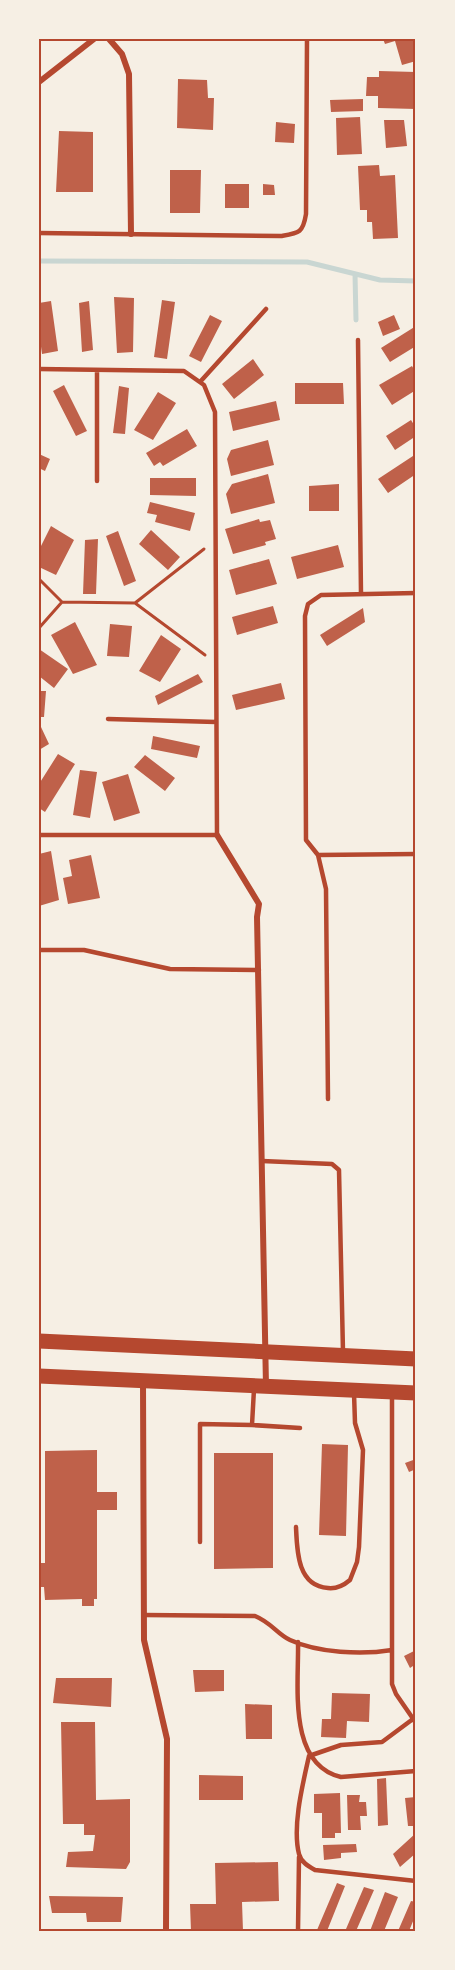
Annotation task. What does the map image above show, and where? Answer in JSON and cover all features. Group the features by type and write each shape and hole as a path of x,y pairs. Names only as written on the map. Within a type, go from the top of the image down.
{"highway":[{"path":"39,1341 416,1358"},
{"path":"39,1376 416,1393"}],"street":[{"path":"39,82 94,39"},
{"path":"109,39 122,54 129,74 130,234"},
{"path":"217,835 259,904 257,917 266,1352 260,1386"},
{"path":"142,1381 144,1640 167,1739 166,1931"}],"lane":[{"path":"39,233 281,236 297,233 304,226 307,39"},
{"path":"200,382 266,309"},
{"path":"358,340 361,594"},
{"path":"39,369 184,371 204,385 215,412 217,835 39,835"},
{"path":"97,481 98,370"},
{"path":"328,1099 326,889 318,855 306,840 305,616 308,604 321,595 416,593"},
{"path":"108,720 216,722"},
{"path":"318,855 416,854"},
{"path":"39,950 84,950 170,969 259,970"},
{"path":"262,1161 332,1164 339,1170 344,1356"},
{"path":"252,1425 260,1386"},
{"path":"296,1527 299,1559 308,1579 324,1588 334,1588 350,1580 358,1555 363,1450 354,1423 354,1390"},
{"path":"309,1756 341,1745 382,1742 415,1721 396,1694 392,1684 392,1392"},
{"path":"200,1542 200,1425 300,1428"},
{"path":"144,1615 255,1616 266,1621 289,1640 324,1649 374,1653 392,1650"},
{"path":"298,1642 300,1724 309,1756 300,1795 298,1931"},
{"path":"309,1756 329,1774 341,1777 416,1771"},
{"path":"299,1855 305,1865 315,1870 416,1881"}],"path":[{"path":"135,603 216,540"},
{"path":"39,579 62,602 135,603 216,663"},
{"path":"39,628 62,602"}],"building":[{"path":"383,39 416,39 416,61 402,65 395,41 385,44"},
{"path":"379,71 416,72 416,109 378,108 378,96 366,96 367,77 379,77"},
{"path":"178,79 207,80 208,98 214,98 213,130 177,128"},
{"path":"363,99 363,111 331,112 330,100"},
{"path":"360,117 362,154 337,155 336,118"},
{"path":"384,120 404,120 407,146 386,148"},
{"path":"276,122 295,124 294,143 275,142"},
{"path":"59,131 93,132 93,192 56,192"},
{"path":"379,165 380,176 395,175 398,238 373,239 372,222 367,222 367,210 360,210 358,166"},
{"path":"170,170 201,170 200,213 170,213"},
{"path":"225,184 249,184 249,208 225,208"},
{"path":"263,184 274,185 275,195 263,195"},
{"path":"114,297 134,298 133,352 117,353"},
{"path":"162,300 175,302 167,359 154,357"},
{"path":"51,301 58,351 42,354 39,303"},
{"path":"89,301 93,350 82,352 79,303"},
{"path":"210,315 222,321 201,362 189,356"},
{"path":"394,315 400,329 383,336 378,322"},
{"path":"416,326 416,346 390,362 381,348"},
{"path":"253,359 264,375 234,399 222,384"},
{"path":"412,366 416,373 416,390 392,405 379,385"},
{"path":"295,383 343,383 344,404 295,404"},
{"path":"64,385 87,431 76,436 53,391"},
{"path":"119,386 129,388 125,434 113,433"},
{"path":"158,392 176,403 153,440 134,430"},
{"path":"276,401 280,420 233,431 229,412"},
{"path":"411,420 416,428 416,436 395,450 386,436"},
{"path":"187,429 197,446 163,466 160,462 154,466 146,453"},
{"path":"268,440 274,465 231,476 227,459 231,450"},
{"path":"39,454 50,459 45,471 39,468"},
{"path":"416,454 416,474 388,493 378,479"},
{"path":"268,474 275,503 231,514 226,494 232,484"},
{"path":"150,478 196,478 196,496 150,495"},
{"path":"339,484 339,511 309,511 309,486"},
{"path":"150,502 195,513 190,531 155,522 157,515 147,513"},
{"path":"259,519 260,522 270,520 276,539 265,542 266,545 233,554 225,529"},
{"path":"51,526 74,540 56,575 39,567 39,550"},
{"path":"151,530 180,557 168,570 139,544"},
{"path":"118,531 136,581 124,586 106,536"},
{"path":"98,539 96,594 83,594 85,540"},
{"path":"338,545 344,567 297,579 291,557"},
{"path":"269,559 277,584 236,595 229,570"},
{"path":"273,606 278,623 237,635 232,617"},
{"path":"363,608 365,622 327,646 320,635"},
{"path":"75,622 97,665 73,674 51,635"},
{"path":"110,624 132,626 129,657 107,656"},
{"path":"161,635 181,649 160,682 139,671"},
{"path":"39,649 68,669 54,688 39,676"},
{"path":"198,674 203,682 158,705 155,696"},
{"path":"281,683 285,699 236,710 232,695"},
{"path":"39,691 46,691 44,717 39,717"},
{"path":"41,727 49,744 39,750 39,728"},
{"path":"153,736 200,746 197,758 151,749"},
{"path":"58,754 75,764 45,812 39,808 39,784"},
{"path":"145,755 175,778 165,791 134,767"},
{"path":"80,770 97,772 90,818 73,815"},
{"path":"128,774 140,813 114,821 102,782"},
{"path":"51,851 59,900 39,906 39,854"},
{"path":"91,855 100,898 68,904 63,878 72,876 69,860"},
{"path":"322,1444 348,1445 346,1536 319,1535"},
{"path":"97,1450 97,1492 117,1492 117,1510 97,1510 97,1599 94,1599 94,1606 82,1606 82,1599 45,1600 44,1587 39,1587 39,1563 45,1563 45,1451"},
{"path":"214,1453 273,1453 273,1568 214,1569"},
{"path":"416,1459 416,1469 409,1472 405,1463"},
{"path":"416,1650 416,1664 410,1668 404,1656"},
{"path":"193,1670 224,1670 224,1691 195,1692"},
{"path":"56,1678 112,1678 111,1707 53,1703"},
{"path":"332,1693 370,1694 369,1722 347,1721 346,1738 321,1737 322,1719 331,1719"},
{"path":"245,1704 272,1705 272,1739 246,1739"},
{"path":"61,1722 95,1722 96,1800 130,1799 130,1862 126,1869 66,1867 68,1852 93,1851 95,1835 84,1835 84,1824 63,1824"},
{"path":"199,1775 243,1776 243,1800 199,1800"},
{"path":"386,1778 388,1825 378,1826 377,1779"},
{"path":"340,1793 341,1833 335,1833 335,1838 322,1838 322,1813 314,1813 314,1794"},
{"path":"347,1795 360,1795 359,1802 366,1802 367,1816 360,1816 361,1830 348,1830"},
{"path":"416,1797 416,1826 408,1826 405,1798"},
{"path":"416,1833 416,1853 400,1867 393,1854"},
{"path":"356,1844 357,1852 341,1853 341,1858 324,1860 323,1845"},
{"path":"278,1862 279,1901 242,1902 243,1931 191,1931 190,1904 216,1904 215,1863"},
{"path":"337,1883 345,1886 327,1931 319,1931 317,1930"},
{"path":"364,1887 374,1890 356,1931 349,1931 346,1929"},
{"path":"385,1892 398,1897 384,1931 370,1931"},
{"path":"49,1896 123,1897 121,1922 87,1922 86,1913 52,1913"},
{"path":"411,1901 416,1902 416,1914 409,1931 398,1931"}],"waterway":[{"path":"39,261 307,262 380,280 416,281"},
{"path":"355,274 356,320"}]}
